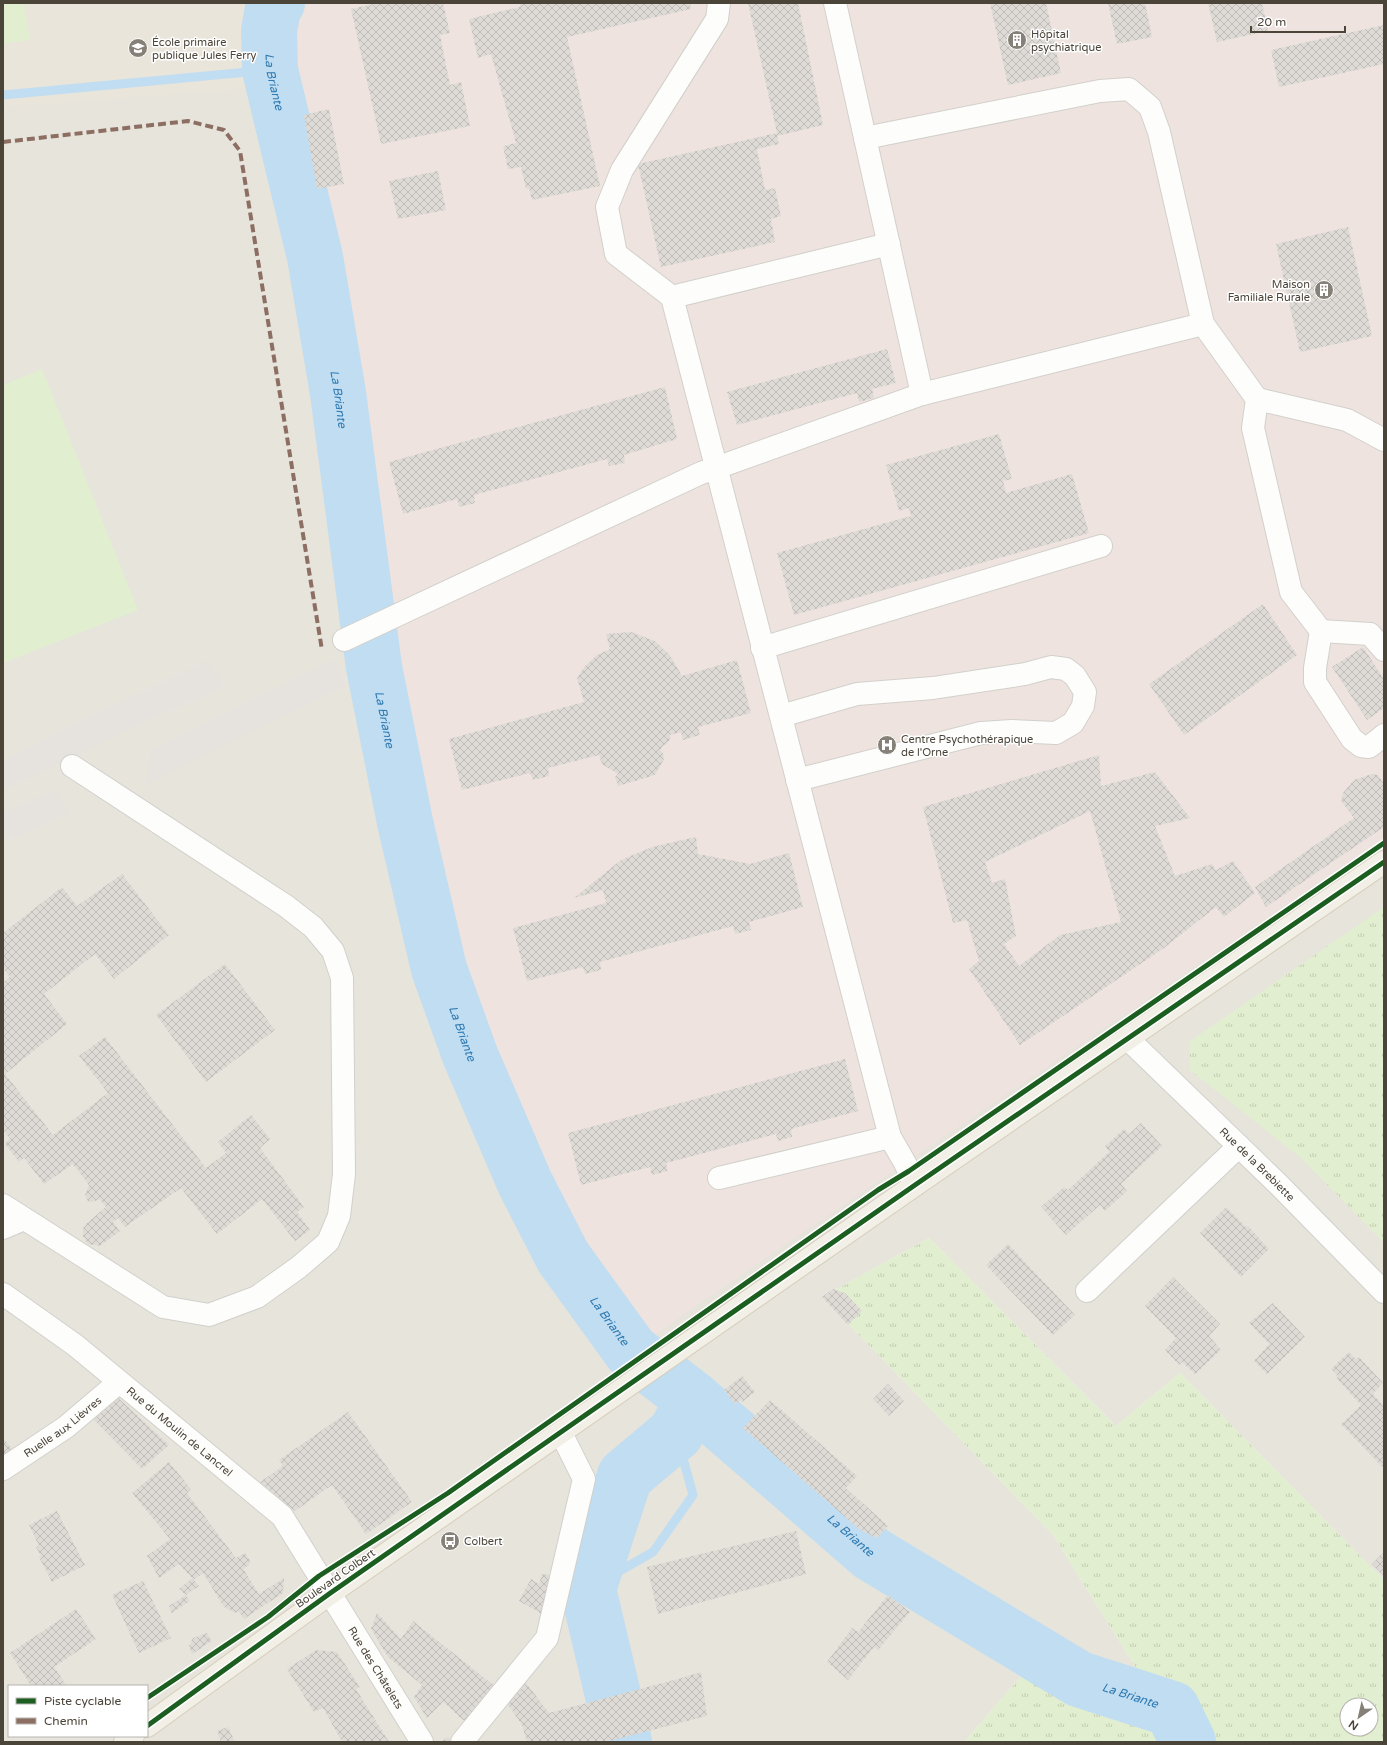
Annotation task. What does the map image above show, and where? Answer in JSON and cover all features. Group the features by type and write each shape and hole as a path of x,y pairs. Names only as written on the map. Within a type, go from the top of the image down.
{"main road":[{"name":"Boulevard Colbert","path":"148,1725 329,1594 631,1383 915,1185 1384,862"}],"street":[{"path":"719,3 717,19 622,170 607,207 616,254 672,297 890,1137 905,1163 915,1185"},
{"path":"835,3 922,394"},
{"path":"865,138 1100,91 1129,89 1150,107 1159,132 1203,324 1257,399 1347,420 1384,440"},
{"path":"672,297 889,244"},
{"path":"344,640 701,473 922,394 1203,324"},
{"path":"1257,399 1253,428 1291,592 1321,631 1315,668 1315,682 1352,739 1361,746 1369,747 1384,735"},
{"path":"762,648 1101,546"},
{"path":"1321,631 1370,634 1384,650"},
{"path":"781,716 857,694 933,688 1025,674 1051,666 1066,669 1075,676 1085,692 1083,706 1073,722 1056,733 1012,731 981,733 797,780"},
{"path":"3,1205 163,1307 209,1315 257,1297 299,1267 328,1242 339,1216 344,1174 342,978 333,951 313,927 286,906 72,766"},
{"name":"Rue de la Brebiette","path":"1128,1039 1239,1146 1384,1292"},
{"path":"719,1178 890,1137"},
{"path":"1087,1291 1239,1146"},
{"path":"3,1228 24,1219"},
{"name":"Rue du Moulin de Lancrel","path":"3,1294 75,1345 282,1516 329,1594"},
{"name":"Ruelle aux Lièvres","path":"3,1469 66,1427 119,1382"},
{"path":"462,1742 547,1638 584,1479 560,1433"},
{"name":"Rue des Châtelets","path":"329,1594 422,1742"}],"shaded area":[{"path":"3,3 1384,3 1384,1580 1180,1373 1116,1426 929,1238 822,1297 1053,1535 1146,1684 1029,1667 964,1742 3,1742"},
{"name":"École primaire publique Jules Ferry","path":"3,3 253,3 249,7 253,88 3,107"},
{"name":"Centre Psychothérapique de l'Orne","path":"277,3 1384,3 1384,838 796,1237 631,1351 563,1257 525,1183 470,1055 439,969 405,822 374,667 338,393 315,257 270,70 269,31 273,8"},
{"path":"208,660 224,685 3,790 3,761"},
{"path":"335,660 346,686 146,784 151,751"},
{"path":"56,789 69,813 3,842 3,814"}],"green space":[{"path":"3,3 24,3 30,40 3,44"},
{"path":"42,369 138,610 3,663 3,385"},
{"path":"1384,907 1384,1243 1301,1158 1190,1070 1189,1042"},
{"path":"929,1238 1116,1426 1180,1373 1384,1580 1384,1742 964,1742 1029,1667 1146,1684 1053,1535 822,1297"}],"building":[{"path":"378,3 443,3 450,33 440,35 450,85 461,82 470,126 381,144 351,9"},
{"path":"520,3 690,3 691,9 567,37 600,186 532,200 529,188 526,189 521,167 508,169 503,146 516,143 491,54 478,58 469,19 520,7"},
{"path":"748,3 798,3 823,125 777,136 779,144 757,149 765,190 775,188 781,216 771,219 775,242 661,267 638,164 777,133"},
{"name":"Hôpital psychiatrique","path":"990,3 1046,3 1061,73 1008,85"},
{"name":"Hôpital psychiatrique","path":"1108,3 1145,3 1152,37 1117,44"},
{"path":"1208,3 1262,3 1268,31 1217,42"},
{"path":"1384,25 1384,64 1279,87 1271,50"},
{"path":"329,109 344,184 317,189 304,115"},
{"path":"438,171 446,210 398,219 389,181"},
{"name":"Maison Familiale Rurale","path":"1348,227 1372,336 1300,352 1276,244"},
{"path":"887,349 896,383 872,389 874,398 859,402 857,393 737,425 727,392"},
{"path":"665,387 677,439 624,455 625,463 609,466 607,459 474,495 475,503 459,507 457,499 403,514 389,462"},
{"path":"999,434 1012,479 1003,481 1006,493 1072,474 1089,533 794,615 777,553 911,516 909,508 899,511 886,465"},
{"path":"1263,604 1297,655 1184,735 1149,684"},
{"path":"631,632 655,641 670,655 682,676 737,660 751,713 698,727 700,735 683,740 681,732 670,735 670,739 666,745 665,744 660,750 663,753 664,759 655,775 618,786 615,777 618,774 602,764 599,755 548,768 549,776 533,780 530,773 462,790 449,739 584,702 577,678 585,666 597,655 610,649 606,634"},
{"path":"1363,647 1384,679 1384,708 1367,720 1332,667"},
{"path":"1099,755 1101,786 1155,772 1190,818 1155,826 1175,876 1212,864 1216,870 1233,861 1255,893 1224,917 1216,907 1164,948 1020,1045 969,969 979,961 967,920 953,923 923,807","holes":["1090,811 1121,922 1060,935 1019,966 1004,944 1016,936 1005,879 992,883 985,862"]},
{"path":"1372,774 1378,775 1384,783 1384,827 1266,907 1255,887 1354,818 1341,801 1343,793 1354,780"},
{"path":"696,837 698,854 750,864 789,853 803,907 749,922 751,930 735,934 733,926 600,962 601,970 585,974 583,967 527,981 513,928 606,903 603,890 574,898 621,860 652,847"},
{"path":"122,874 169,935 114,979 95,954 44,994 67,1024 5,1074 53,1135 108,1093 79,1056 105,1037 206,1168 226,1153 218,1142 251,1115 270,1139 260,1148 304,1207 297,1212 310,1230 295,1241 262,1199 217,1234 181,1188 125,1227 118,1218 113,1222 120,1231 100,1246 88,1244 83,1236 83,1229 86,1224 106,1207 99,1199 93,1202 88,1201 85,1195 89,1185 73,1164 44,1184 24,1158 19,1162 5,1144 10,1138 3,1130 3,982 10,977 3,968 3,933 62,887 77,906"},
{"path":"225,964 275,1030 206,1082 156,1015"},
{"path":"845,1059 858,1111 791,1129 792,1137 778,1141 776,1134 666,1163 668,1171 652,1175 650,1167 581,1185 568,1133"},
{"path":"1141,1123 1162,1146 1121,1184 1127,1191 1105,1211 1100,1205 1066,1235 1041,1207 1064,1187 1068,1190 1109,1152 1105,1146 1124,1129 1129,1134"},
{"path":"1226,1207 1246,1227 1248,1226 1269,1249 1241,1277 1200,1233"},
{"path":"1008,1244 1075,1315 1053,1335 986,1265"},
{"path":"1173,1277 1220,1324 1209,1336 1221,1350 1195,1374 1182,1362 1179,1365 1165,1350 1176,1338 1145,1306"},
{"path":"833,1289 845,1293 862,1311 848,1325 822,1297"},
{"path":"1273,1303 1305,1337 1267,1374 1254,1361 1269,1344 1249,1323"},
{"path":"1349,1352 1356,1359 1359,1357 1383,1383 1373,1394 1384,1406 1384,1469 1341,1424 1361,1405 1336,1378 1338,1377 1331,1369"},
{"path":"742,1376 755,1392 742,1402 741,1400 735,1404 724,1390"},
{"path":"888,1384 904,1401 889,1416 873,1399"},
{"path":"115,1395 169,1445 142,1469 89,1415"},
{"path":"770,1400 857,1476 846,1488 888,1526 877,1538 859,1529 743,1428"},
{"path":"348,1412 412,1502 366,1534 332,1485 295,1511 260,1482 283,1466 279,1460"},
{"path":"3,1437 13,1451 3,1460"},
{"path":"169,1462 191,1489 187,1493 236,1558 245,1553 250,1560 249,1565 243,1569 259,1594 284,1578 283,1593 244,1619 238,1611 235,1613 224,1607 203,1573 194,1580 199,1586 186,1595 179,1589 192,1578 179,1564 159,1578 147,1556 170,1539 132,1493"},
{"path":"57,1511 85,1565 52,1582 39,1557 41,1556 36,1547 39,1546 29,1525"},
{"path":"796,1531 806,1574 658,1614 647,1567"},
{"path":"1384,1552 1384,1576 1372,1564"},
{"path":"542,1574 550,1575 542,1614 519,1601 531,1579 539,1584"},
{"path":"143,1581 171,1638 139,1653 112,1595"},
{"path":"186,1595 190,1601 172,1613 169,1606"},
{"path":"888,1595 910,1612 878,1650 874,1647 848,1680 827,1662 852,1628 858,1632"},
{"path":"76,1609 96,1639 54,1667 66,1685 30,1685 10,1653"},
{"path":"377,1613 401,1639 413,1621 497,1688 470,1721 463,1720 443,1702 427,1718 414,1697 422,1685 388,1657 371,1629"},
{"path":"207,1633 212,1641 192,1654 189,1646 193,1638"},
{"path":"316,1650 337,1652 360,1687 356,1689 389,1742 342,1742 323,1708 314,1712 287,1669"},
{"path":"701,1672 707,1716 605,1742 527,1742 522,1725 505,1700 523,1679 549,1713"},
{"path":"228,1727 235,1742 221,1742 217,1731"},
{"path":"448,1737 452,1742 441,1742"}],"waterway":[{"name":"La Briante","path":"277,3 273,8 269,31 270,70 315,257 338,393 374,667 405,822 439,969 470,1055 525,1183 563,1257 631,1351 693,1399 872,1554 1079,1679 1172,1709 1188,1742"},
{"path":"3,95 270,70"},
{"path":"624,1742 588,1589 625,1476 676,1433 693,1399"},
{"path":"588,1589 653,1552 693,1495 676,1433"}],"marked path":[{"path":"3,142 188,121 224,130 240,151 322,650"}],"cycle path":[{"path":"148,1697 268,1617 319,1576 448,1493 878,1190 909,1171 1384,843"},
{"path":"148,1725 329,1594 915,1185 1384,862"}],"place":[{"name":"Hôpital psychiatrique","path":"1017,40"},
{"name":"École primaire publique Jules Ferry","path":"138,48"},
{"name":"Maison Familiale Rurale","path":"1324,290"},
{"name":"Centre Psychothérapique de l'Orne","path":"887,745"},
{"name":"Colbert","path":"450,1541"}]}
